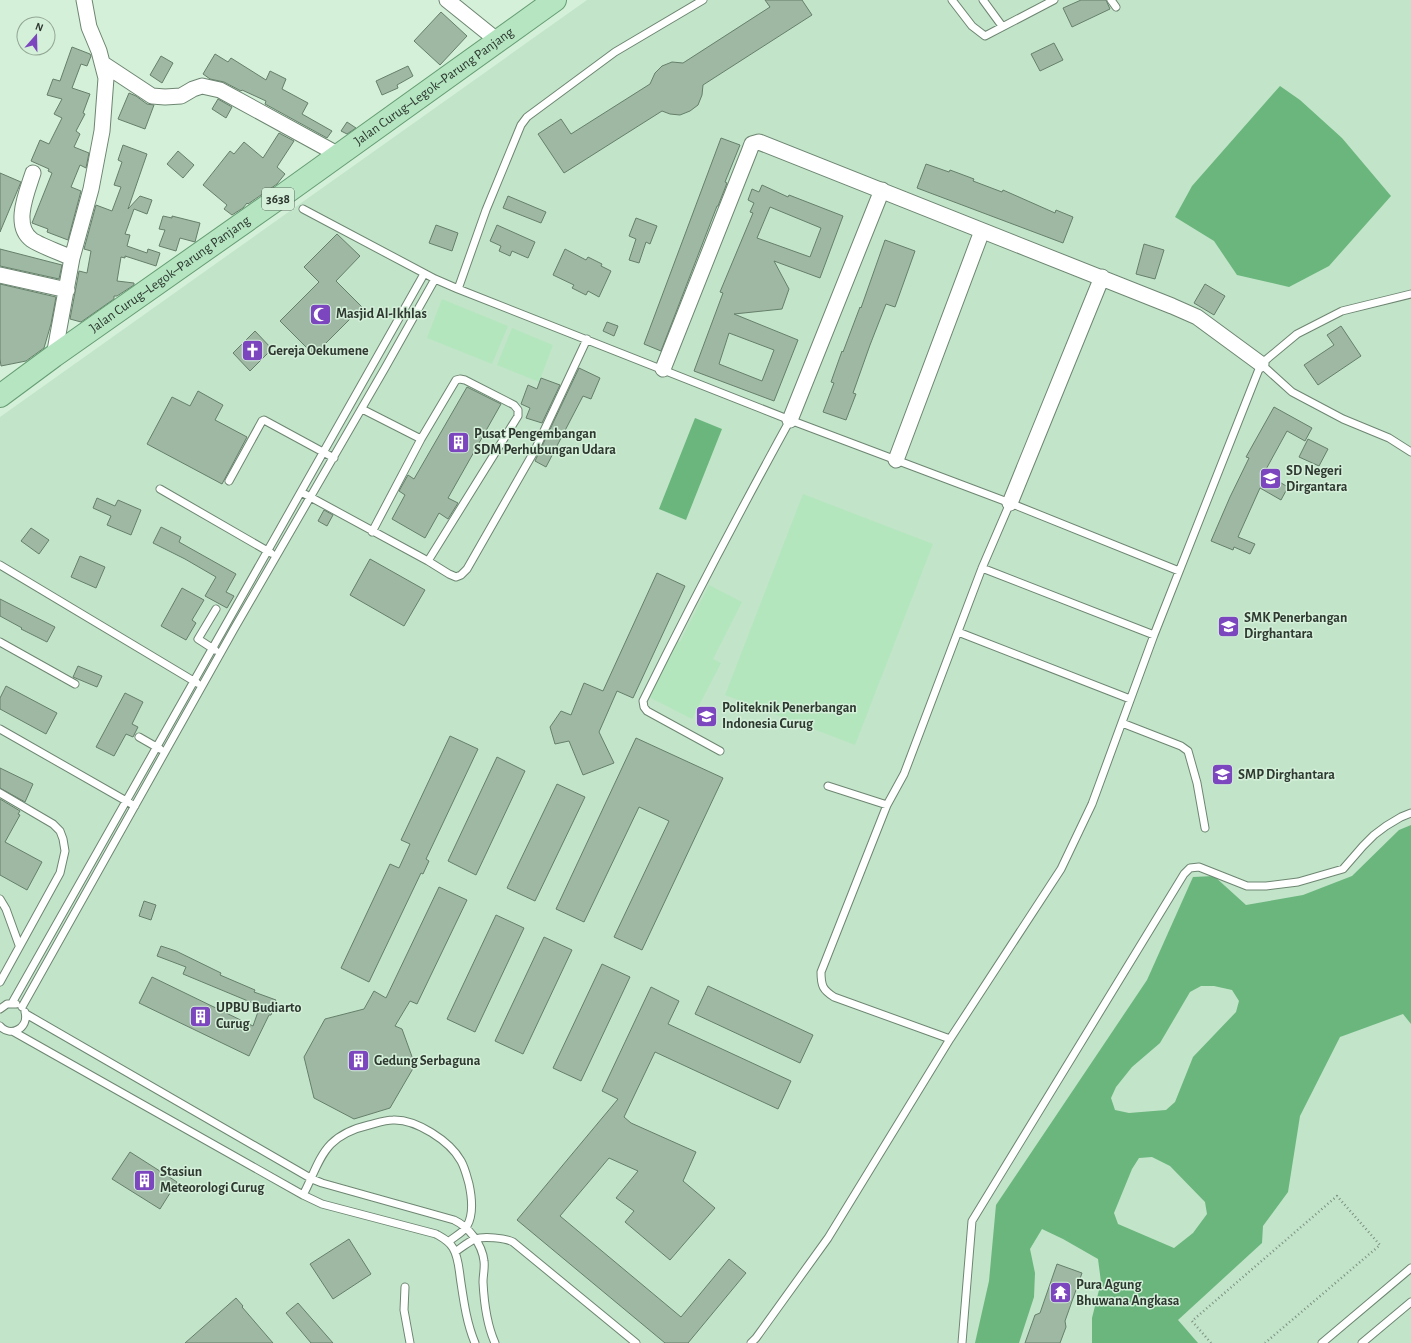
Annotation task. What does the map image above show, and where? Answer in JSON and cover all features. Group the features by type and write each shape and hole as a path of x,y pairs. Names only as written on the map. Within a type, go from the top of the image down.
{"main road":[{"name":"Jalan Curug–Legok–Parung Panjang","path":"0,396 555,0"}],"street":[{"path":"54,356 72,258 91,189 102,131 106,78 99,51 89,27 84,0"},
{"path":"447,0 498,41"},
{"path":"102,63 152,96 181,96 202,86 220,90 339,155"},
{"path":"663,369 752,144 759,142 1102,277 1196,317 1261,364"},
{"path":"33,173 24,205 22,222 24,230 32,240 72,258"},
{"path":"790,420 882,190"},
{"path":"896,460 982,231"},
{"path":"0,275 67,290"},
{"path":"1010,503 1102,277"}],"lane":[{"path":"458,289 486,210 521,125 527,116 615,52 702,0"},
{"path":"952,0 972,26 984,36 1054,0"},
{"path":"983,0 1002,26"},
{"path":"1112,0 1116,7"},
{"path":"303,209 424,274 458,289 790,420 1010,503 1178,571"},
{"path":"0,1009 9,1004 424,274"},
{"path":"22,1008 202,686 362,409 434,279"},
{"path":"756,1341 828,1238 950,1039 1062,869 1092,804 1178,571 1261,364 1297,334 1342,311 1411,294"},
{"path":"301,492 449,574 456,577 461,576 467,569 535,450 587,340"},
{"path":"1261,364 1292,392 1343,419 1389,438 1411,452"},
{"path":"372,532 421,439 456,380 460,378 465,380 514,405 518,410 518,416 428,561"},
{"path":"362,409 421,439"},
{"path":"229,481 264,420 334,458"},
{"path":"720,750 647,710 644,707 643,701 719,550 790,420"},
{"path":"160,489 277,556"},
{"path":"950,1039 834,997 825,991 821,980 821,972 887,805 904,774 982,568 1010,503"},
{"path":"0,565 202,686"},
{"path":"982,568 1154,635"},
{"path":"216,609 198,639 221,653"},
{"path":"958,632 1130,699"},
{"path":"0,642 75,684"},
{"path":"1122,723 1180,746 1188,751 1205,828"},
{"path":"0,730 135,806"},
{"path":"139,737 166,752"},
{"path":"828,786 887,805"},
{"path":"0,793 53,824 60,831 65,851 60,873 0,982"},
{"path":"962,1343 972,1221 1184,874 1190,868 1199,867 1247,886 1266,886 1298,882 1343,869 1374,835 1401,817 1411,813"},
{"path":"0,899 6,909 19,946"},
{"path":"0,1000 22,1008 26,1014 312,1179 454,1220 467,1228 482,1252 484,1261 484,1299 491,1335 495,1343"},
{"path":"14,1032 22,1028 26,1019 26,1014"},
{"path":"0,1026 4,1030 14,1032 322,1204 436,1234 448,1242 457,1258 464,1305 475,1343"},
{"path":"304,1195 327,1149 341,1137 357,1128 392,1120 403,1121 431,1132 450,1147 461,1162 471,1194 472,1209 467,1228 448,1242"},
{"path":"455,1252 475,1239 500,1238 513,1242 636,1343"},
{"path":"1322,1343 1411,1268"},
{"path":"405,1287 404,1310 410,1343"},
{"path":"1362,1343 1411,1302"}],"path":[{"path":"1211,1343 1192,1321 1337,1196 1380,1245 1265,1343"}],"shaded area":[{"name":"Politeknik Penerbangan Indonesia Curug","path":"587,0 1411,0 1411,1343 0,1343 0,417"},
{"path":"1280,86 1300,100 1342,138 1391,196 1329,266 1289,287 1237,275 1214,241 1175,217 1192,186"},
{"path":"442,299 508,326 492,364 427,338"},
{"path":"512,328 553,345 539,382 497,365"},
{"path":"695,418 722,429 686,520 659,509"},
{"path":"803,494 933,544 855,745 725,695"},
{"path":"709,585 742,602 713,659 721,663 692,719 643,694 671,638 680,642"},
{"path":"1411,825 1411,1024 1403,1014 1340,1037 1300,1116 1288,1192 1263,1226 1262,1243 1178,1320 1198,1343 1092,1343 1092,1318 1101,1282 1098,1259 1042,1229 1030,1249 1035,1273 1034,1297 1019,1343 975,1343 989,1281 996,1205 1147,980 1193,877 1214,876 1246,905 1303,895 1352,876 1399,830","holes":["1201,986 1214,986 1232,990 1239,1001 1236,1012 1193,1057 1175,1102 1166,1110 1129,1113 1115,1110 1111,1098 1116,1087 1132,1067 1160,1043 1190,992","1152,1157 1170,1166 1205,1202 1207,1214 1193,1233 1174,1248 1118,1224 1114,1213 1132,1169 1139,1158"]}],"building":[{"path":"765,0 802,0 812,15 703,85 702,95 698,105 690,111 680,115 662,111 564,173 538,134 561,119 571,134 650,84 655,73 662,66 672,62 683,63 770,7"},
{"path":"1081,0 1106,0 1110,9 1072,27 1063,8"},
{"path":"441,12 467,36 440,65 414,41"},
{"path":"1054,43 1063,60 1040,71 1031,54"},
{"path":"72,47 90,54 91,56 87,66 81,64 72,88 90,94 83,113 85,114 76,131 80,134 74,147 89,153 86,168 80,165 71,187 81,191 68,240 47,232 48,229 32,223 52,173 48,171 49,169 31,161 40,140 49,144 62,118 54,114 62,99 47,95 53,79 60,81"},
{"path":"215,54 228,62 231,58 266,80 270,71 286,79 282,89 308,103 302,114 332,131 327,138 265,104 266,101 224,82 210,79 203,74"},
{"path":"161,56 173,63 162,83 150,75"},
{"path":"408,66 413,76 397,85 398,88 382,95 376,81"},
{"path":"129,93 147,104 154,105 145,129 118,119"},
{"path":"218,99 232,107 226,118 212,109"},
{"path":"347,122 356,128 347,134 341,131"},
{"path":"279,133 294,141 277,167 285,174 277,184 248,204 247,203 243,208 232,215 224,209 227,205 203,185 230,151 234,154 244,142 263,158"},
{"path":"721,138 740,145 725,182 727,183 661,351 644,344"},
{"path":"123,145 147,154 128,209 140,196 152,200 147,214 134,209 125,234 130,235 127,246 147,253 148,249 160,253 156,266 125,256 125,258 121,257 117,281 134,283 134,285 117,296 114,296 114,299 81,322 70,319 79,271 87,273 91,251 84,249 96,205 112,211 121,187 114,185 122,162 118,160"},
{"path":"178,151 194,165 183,178 167,164"},
{"path":"926,164 949,172 950,170 1002,192 1003,190 1055,213 1056,210 1073,217 1063,243 917,188"},
{"path":"0,173 21,182 0,232"},
{"path":"762,185 788,197 789,195 843,216 820,278 774,261 789,289 782,309 734,314 798,340 774,401 694,371 723,293 720,292 753,213 750,212 754,203 748,200 752,189 759,192","holes":["770,207 821,228 810,257 757,238","729,333 774,350 762,381 719,364"]},
{"path":"508,196 546,212 541,223 503,208"},
{"path":"163,216 172,218 172,216 200,223 195,242 180,238 176,251 159,246 165,230 159,229"},
{"path":"636,218 657,226 650,244 646,242 639,263 629,260 636,239 629,236"},
{"path":"436,225 458,233 452,251 429,243"},
{"path":"497,225 535,242 528,258 512,251 510,256 499,251 501,246 490,241"},
{"name":"Masjid Al-Ikhlas","path":"337,234 360,256 336,281 362,307 314,355 280,321 319,282 304,267"},
{"path":"885,240 915,251 895,307 886,304 853,393 856,394 846,420 823,412 834,383 831,382 842,351 843,352 860,307 861,308"},
{"path":"1144,244 1164,250 1155,279 1136,274"},
{"path":"0,249 62,265 59,279 0,266"},
{"path":"565,249 586,260 588,257 602,264 601,266 611,271 599,297 588,291 586,295 572,288 574,285 553,275"},
{"path":"0,284 56,297 51,324 44,348 26,361 1,366 0,359"},
{"path":"1205,284 1225,296 1214,315 1194,303"},
{"path":"607,322 618,326 614,336 603,331"},
{"path":"1341,326 1361,356 1318,385 1304,365 1334,345 1327,335"},
{"name":"Gereja Oekumene","path":"255,331 272,349 250,371 233,353"},
{"path":"579,368 600,378 591,399 583,396 546,467 535,461"},
{"path":"541,378 560,385 542,423 526,418 530,408 521,404 528,385 537,389"},
{"name":"Pusat Pengembangan SDM Perhubungan Udara","path":"467,387 501,404 448,498 458,503 448,519 439,513 425,538 392,519 405,495 399,491 408,475 414,479"},
{"path":"198,391 223,405 215,420 247,437 222,484 147,444 172,397 190,406"},
{"path":"1274,407 1312,428 1305,441 1287,431 1264,473 1288,487 1281,500 1260,488 1238,537 1255,544 1250,554 1234,547 1233,550 1211,541 1249,458 1246,457"},
{"path":"1308,439 1328,449 1319,466 1299,457"},
{"path":"97,498 115,506 118,500 141,510 131,535 107,525 111,516 93,508"},
{"path":"324,510 333,515 327,526 318,521"},
{"path":"161,527 181,537 179,542 236,574 226,592 234,596 227,608 205,596 216,577 153,543"},
{"path":"31,528 49,540 39,554 21,541"},
{"path":"80,556 105,567 96,588 71,577"},
{"path":"370,559 425,590 404,626 350,595"},
{"path":"657,573 685,586 633,698 617,691 599,732 614,763 583,775 569,741 555,744 550,727 561,711 571,715 584,683 603,691"},
{"path":"182,588 204,600 192,620 196,623 186,640 161,626"},
{"path":"0,599 55,627 47,642 21,629 22,628 0,616"},
{"path":"78,666 102,676 97,687 73,677"},
{"path":"6,686 57,713 46,734 0,709 0,698"},
{"path":"125,693 143,702 132,724 138,727 133,737 126,734 114,756 96,747"},
{"path":"450,736 478,749 426,859 429,861 423,874 421,873 369,982 341,968 390,864 399,868 410,844 401,840"},
{"path":"636,738 723,778 642,950 614,937 669,821 639,807 584,922 556,909"},
{"path":"497,757 525,771 476,875 448,861"},
{"path":"0,768 33,784 25,802 0,788"},
{"path":"557,784 585,797 535,901 507,888"},
{"path":"0,799 20,811 18,814 20,815 5,842 42,862 27,890 0,875"},
{"name":"Gedung Serbaguna","path":"439,887 467,900 417,1004 410,1001 395,1026 402,1029 415,1065 390,1108 354,1119 314,1098 304,1057 325,1019 364,1009 374,991 386,998"},
{"path":"144,901 156,905 151,920 139,916"},
{"path":"496,915 524,928 475,1032 447,1019"},
{"path":"544,937 572,950 523,1054 495,1041"},
{"name":"UPBU Budiarto Curug","path":"161,946 176,951 221,973 220,975 255,990 254,992 276,1000 271,1015 269,1015 249,1056 139,1003 152,977 253,1026 260,1006 183,974 186,967 157,956"},
{"path":"602,964 630,977 581,1081 553,1068"},
{"path":"708,986 813,1035 800,1063 695,1014"},
{"path":"651,987 679,1001 668,1024 791,1081 778,1109 655,1052 624,1117 631,1123 696,1152 683,1181 715,1208 670,1260 625,1222 634,1211 616,1198 638,1171 609,1158 560,1216 681,1317 729,1259 746,1273 688,1343 665,1343 517,1220 618,1099 602,1091"},
{"name":"Stasiun Meteorologi Curug","path":"130,1152 177,1182 160,1209 112,1179"},
{"path":"349,1239 371,1274 333,1299 310,1264"},
{"name":"Pura Agung Bhuwana Angkasa","path":"1057,1264 1082,1273 1065,1321 1066,1327 1060,1343 1025,1343 1035,1315 1040,1313"},
{"path":"236,1298 273,1343 185,1343"},
{"path":"298,1303 333,1343 311,1343 286,1313"}],"place":[{"name":"Masjid Al-Ikhlas","path":"321,314"},
{"name":"Gereja Oekumene","path":"252,351"},
{"name":"Pusat Pengembangan SDM Perhubungan Udara","path":"458,442"},
{"name":"SD Negeri Dirgantara","path":"1270,479"},
{"name":"SMK Penerbangan Dirghantara","path":"1229,626"},
{"name":"Politeknik Penerbangan Indonesia Curug","path":"706,716"},
{"name":"SMP Dirghantara","path":"1222,775"},
{"name":"UPBU Budiarto Curug","path":"201,1016"},
{"name":"Gedung Serbaguna","path":"359,1061"},
{"name":"Stasiun Meteorologi Curug","path":"145,1180"},
{"name":"Pura Agung Bhuwana Angkasa","path":"1061,1293"}]}
